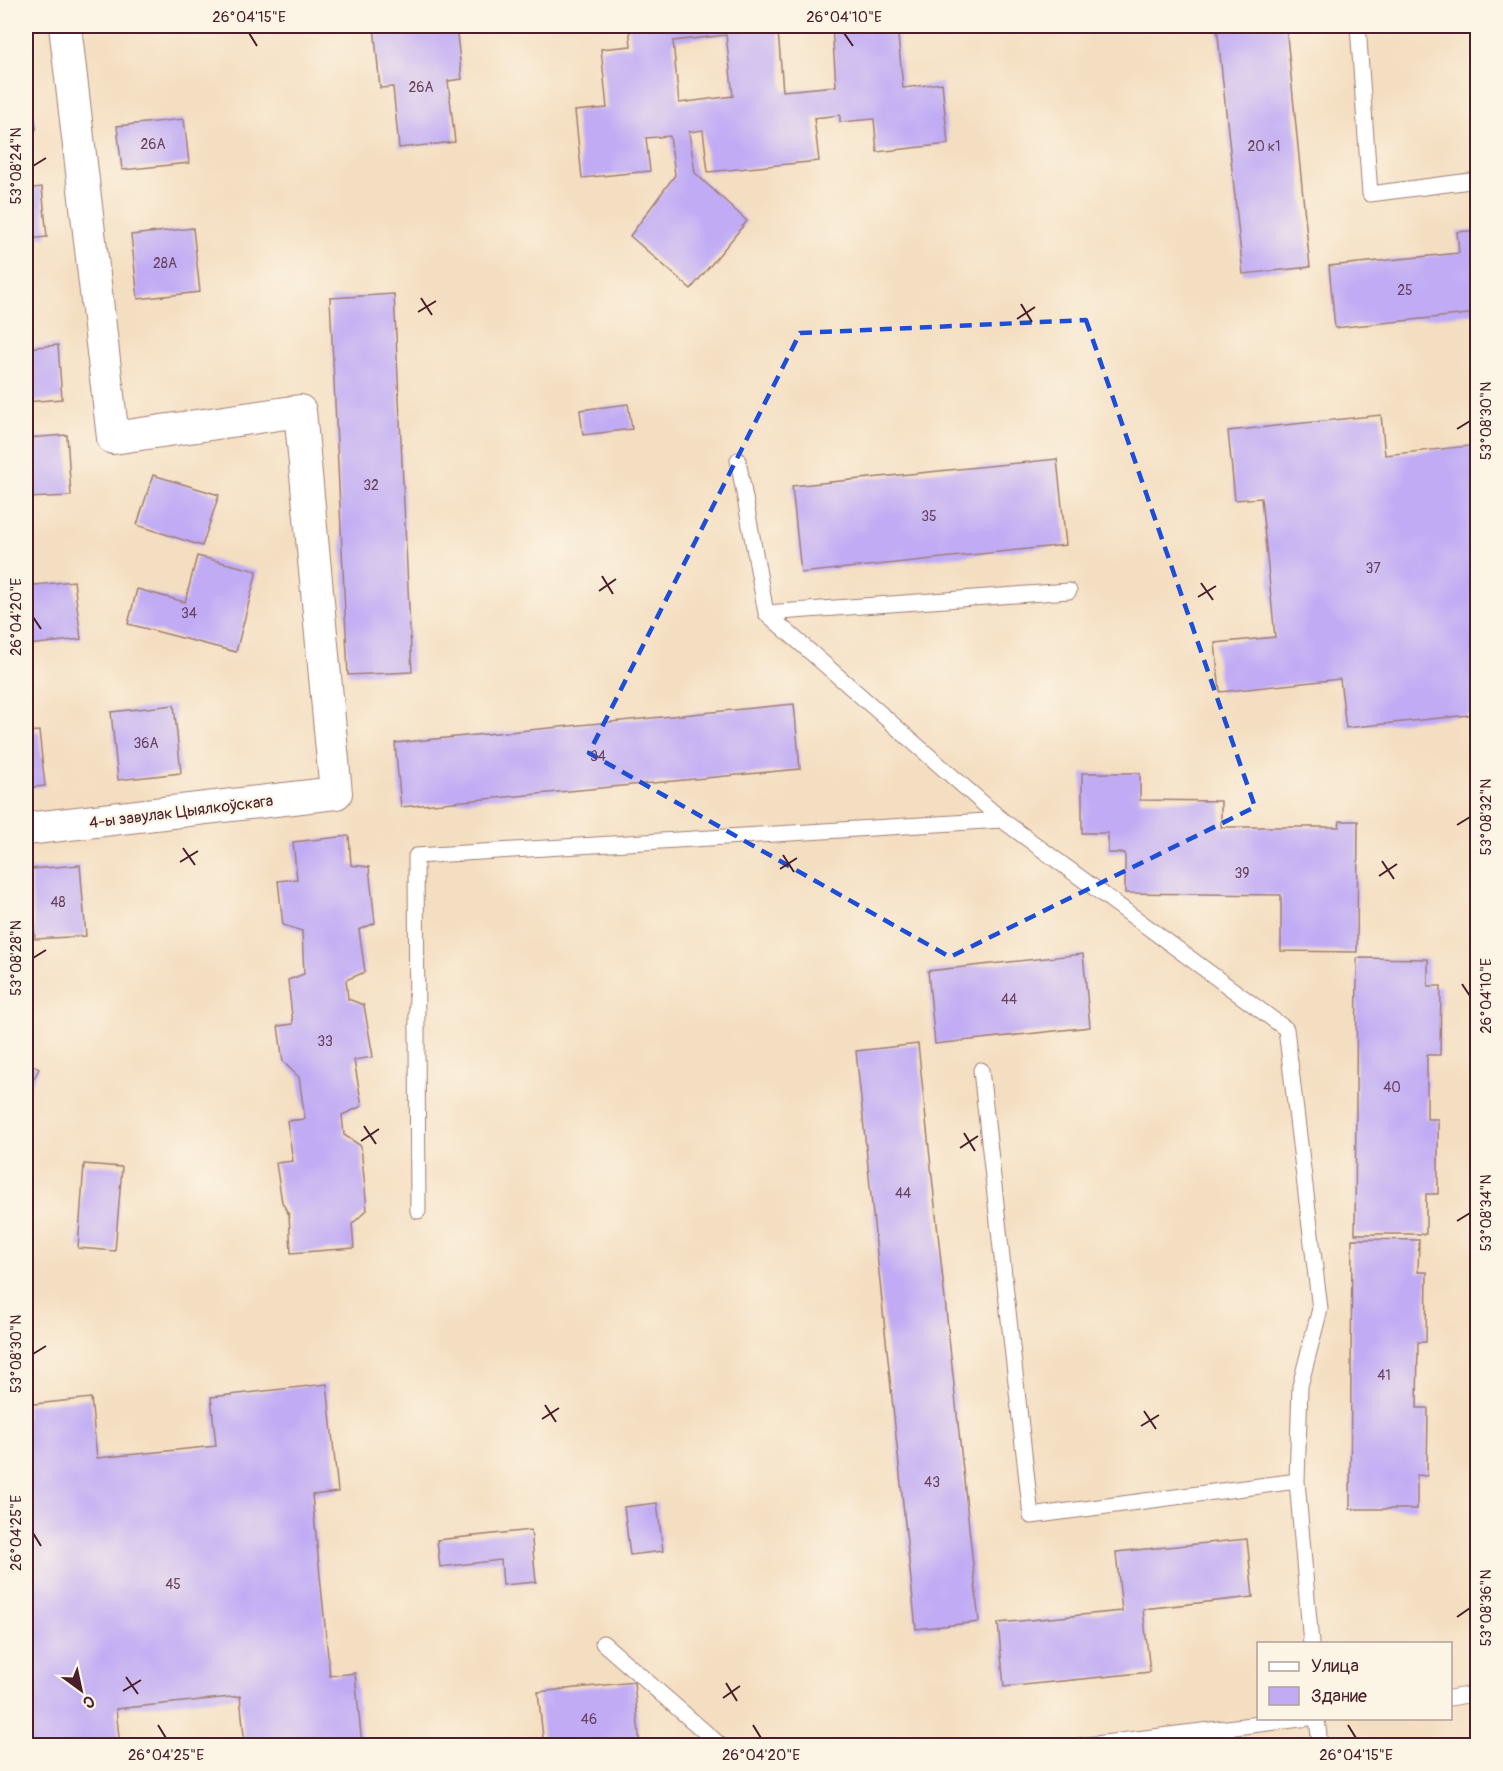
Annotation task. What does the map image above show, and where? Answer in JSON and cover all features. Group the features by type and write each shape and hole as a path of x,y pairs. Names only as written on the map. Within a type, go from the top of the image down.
{"street":[{"name":"4-ы завулак Цыялкоўскага","path":"26,829 336,793 300,411 113,438 65,26"}],"lane":[{"path":"1358,26 1370,194 1478,180"},
{"path":"738,460 765,613 1002,820 1286,1029 1320,1309 1300,1386 1297,1481 1311,1642"},
{"path":"765,613 1069,591"},
{"path":"418,1211 416,856 1002,820"},
{"path":"981,1070 1031,1516 1297,1481"},
{"path":"603,1643 721,1746"},
{"path":"1452,1698 1478,1694"},
{"path":"1080,1746 1301,1720"},
{"path":"1317,1720 1320,1746"}],"highlighted area":[{"path":"1086,320 1255,807 950,957 589,753 800,333"}],"building":[{"path":"374,26 456,26 462,79 448,81 455,142 399,148 393,87 380,88"},
{"path":"629,26 831,26 778,31 783,91 836,86 832,26 897,26 903,88 942,83 948,144 877,152 874,119 840,122 840,115 814,118 819,161 708,172 703,130 689,132 695,173 747,221 691,289 630,236 675,175 670,136 646,138 650,171 582,178 575,111 607,108 601,49 631,46","holes":["726,35 733,96 679,103 673,41"]},
{"path":"1217,26 1286,26 1310,267 1243,274"},
{"path":"26,81 29,81 36,129 26,130"},
{"path":"184,119 189,163 122,170 117,126"},
{"path":"42,187 47,237 26,239 26,189"},
{"path":"193,228 200,292 138,299 131,235"},
{"path":"1478,230 1478,313 1335,328 1329,266 1459,253 1457,232"},
{"path":"394,294 412,672 348,675 330,298"},
{"path":"58,345 62,399 26,402 26,348"},
{"path":"628,404 632,429 583,435 580,410"},
{"path":"1381,415 1385,455 1478,445 1478,714 1346,728 1340,679 1220,692 1215,643 1275,637 1261,498 1235,500 1228,431"},
{"path":"67,435 71,496 26,498 26,438"},
{"path":"1057,459 1066,545 801,573 792,486"},
{"path":"153,475 219,495 202,546 137,525"},
{"path":"197,556 257,571 236,652 128,624 137,589 185,602"},
{"path":"74,581 81,639 28,645 26,586"},
{"path":"794,704 800,769 401,807 395,743"},
{"path":"174,705 181,773 118,780 111,712"},
{"path":"39,731 45,786 26,788 26,732"},
{"path":"1082,773 1140,773 1140,800 1221,801 1221,827 1339,827 1340,821 1358,821 1357,952 1281,951 1281,895 1125,893 1125,853 1108,853 1108,833 1082,833"},
{"path":"349,836 351,865 369,867 375,923 359,930 365,972 346,980 348,999 364,1005 373,1057 354,1060 362,1106 342,1115 344,1135 361,1146 367,1210 352,1224 354,1248 291,1253 289,1215 282,1202 276,1163 293,1161 287,1121 305,1119 299,1077 283,1062 278,1026 293,1024 288,980 304,974 302,931 283,925 278,881 297,879 293,842"},
{"path":"80,865 86,936 35,939 30,869"},
{"path":"1083,954 1090,1027 935,1044 928,971"},
{"path":"1357,958 1428,959 1428,986 1441,986 1440,1055 1427,1055 1427,1119 1438,1119 1438,1194 1426,1194 1426,1234 1355,1234"},
{"path":"918,1044 979,1622 916,1629 856,1051"},
{"path":"26,1061 39,1069 26,1093"},
{"path":"84,1164 122,1167 115,1251 78,1248"},
{"path":"1352,1239 1419,1240 1418,1272 1427,1272 1426,1342 1418,1342 1417,1408 1428,1408 1427,1476 1417,1475 1417,1509 1350,1509"},
{"path":"327,1384 338,1492 312,1495 330,1676 355,1673 362,1746 245,1746 240,1696 116,1709 120,1746 26,1746 26,1405 91,1398 97,1458 216,1446 211,1397"},
{"path":"657,1503 663,1551 630,1555 624,1507"},
{"path":"531,1530 536,1582 503,1585 501,1560 440,1567 437,1540"},
{"path":"1247,1539 1253,1597 1143,1609 1150,1672 1004,1687 998,1623 1122,1611 1116,1552"},
{"path":"634,1682 640,1746 544,1746 538,1692"}]}
